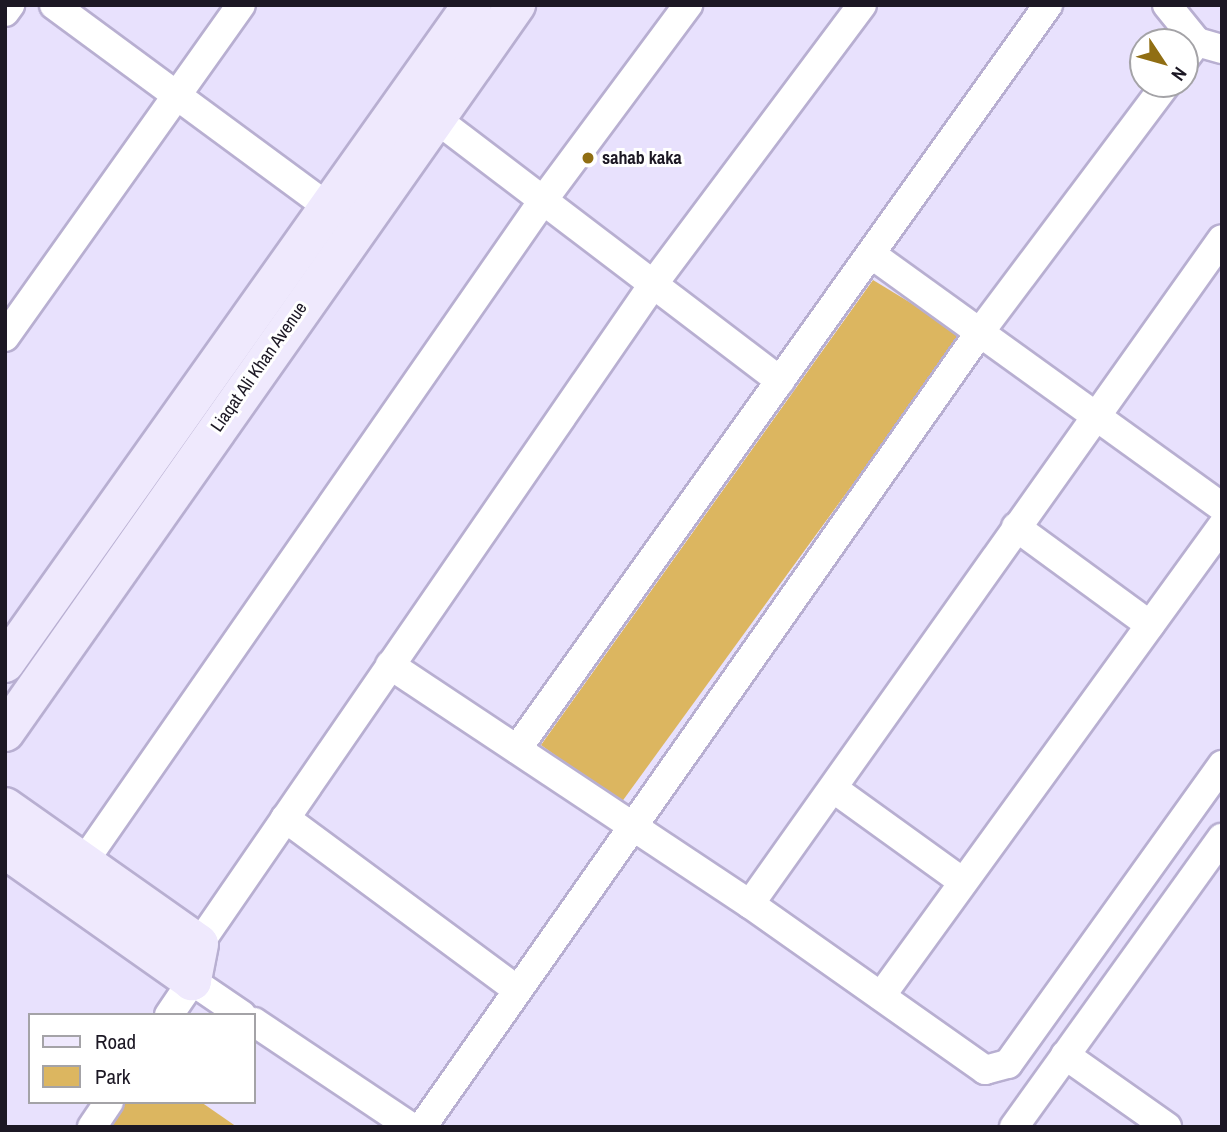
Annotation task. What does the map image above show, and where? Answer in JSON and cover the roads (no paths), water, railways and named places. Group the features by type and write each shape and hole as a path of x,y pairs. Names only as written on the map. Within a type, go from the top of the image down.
{"street":[{"path":"5,12 10,5"},
{"path":"54,5 341,216"},
{"path":"5,337 175,94 241,5"},
{"name":"Liaqat Ali Khan Avenue","path":"5,732 341,216 472,5"},
{"name":"Liaqat Ali Khan Avenue","path":"5,663 341,216 435,118 516,5"},
{"path":"85,860 544,199 688,5"},
{"path":"170,1013 192,981 200,944 285,818 654,282 862,5"},
{"path":"517,749 1048,5"},
{"path":"1167,5 1201,50"},
{"path":"422,1127 516,989 980,332 1156,98"},
{"path":"435,118 654,282 780,381"},
{"path":"750,904 1222,239"},
{"path":"871,254 1222,507"},
{"path":"881,996 1222,526"},
{"path":"1016,527 1150,625"},
{"path":"390,665 750,904 985,1070 998,1071 1222,765"},
{"path":"834,789 963,882"},
{"path":"5,807 85,860 200,944"},
{"path":"285,818 516,989"},
{"path":"1014,1127 1222,838"},
{"path":"5,849 239,1013"},
{"path":"256,1024 411,1127"},
{"path":"1065,1055 1163,1126"},
{"path":"92,1127 108,1104"}],"place":[{"name":"sahab kaka","path":"588,158"}]}
